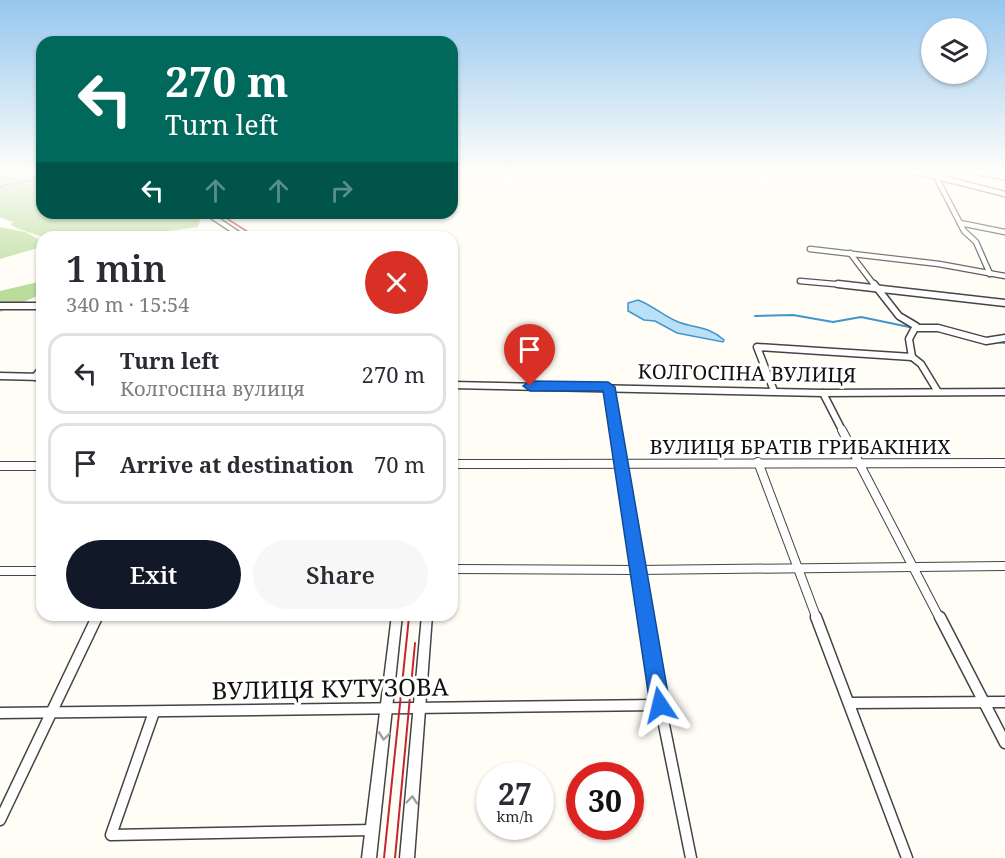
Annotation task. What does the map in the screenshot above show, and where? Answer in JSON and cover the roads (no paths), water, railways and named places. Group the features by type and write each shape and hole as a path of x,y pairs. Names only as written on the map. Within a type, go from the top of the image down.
{"street":[{"path":"954,211 964,231 976,242 990,274"},
{"path":"216,219 234,231"},
{"path":"960,223 1005,232"},
{"path":"810,249 1005,276"},
{"path":"850,253 899,316 916,326 915,328"},
{"path":"800,280 1005,303"},
{"path":"1,306 36,306"},
{"path":"915,328 938,328 986,340 1005,338"},
{"path":"912,357 909,339 915,328"},
{"path":"774,391 757,347 912,357 921,364 938,392"},
{"path":"1,377 36,377"},
{"name":"КОЛГОСПНА ВУЛИЦЯ","path":"458,385 823,393 1005,392"},
{"path":"608,387 660,705 691,858"},
{"path":"823,393 1005,743"},
{"path":"758,462 907,858"},
{"name":"ВУЛИЦЯ БРАТІВ ГРИБАКІНИХ","path":"458,464 1005,463"},
{"path":"0,466 36,466"},
{"path":"458,569 637,570 1005,566"},
{"path":"0,571 36,571"},
{"path":"0,820 95,621"},
{"path":"369,858 396,621"},
{"path":"407,858 427,621"},
{"path":"849,703 1005,702"},
{"name":"ВУЛИЦЯ КУТУЗОВА","path":"0,713 660,705"},
{"path":"154,712 111,835 372,830"}],"water":[{"path":"638,300 676,321 706,330 724,340 723,342 677,333 655,321 644,320 628,311 628,303"}],"waterway":[{"path":"755,316 793,315 833,322 861,317 914,328"},
{"path":"996,342 1005,343"}],"tram line":[{"path":"228,219 246,231"},
{"path":"384,858 409,621"},
{"path":"395,858 415,643"}]}
